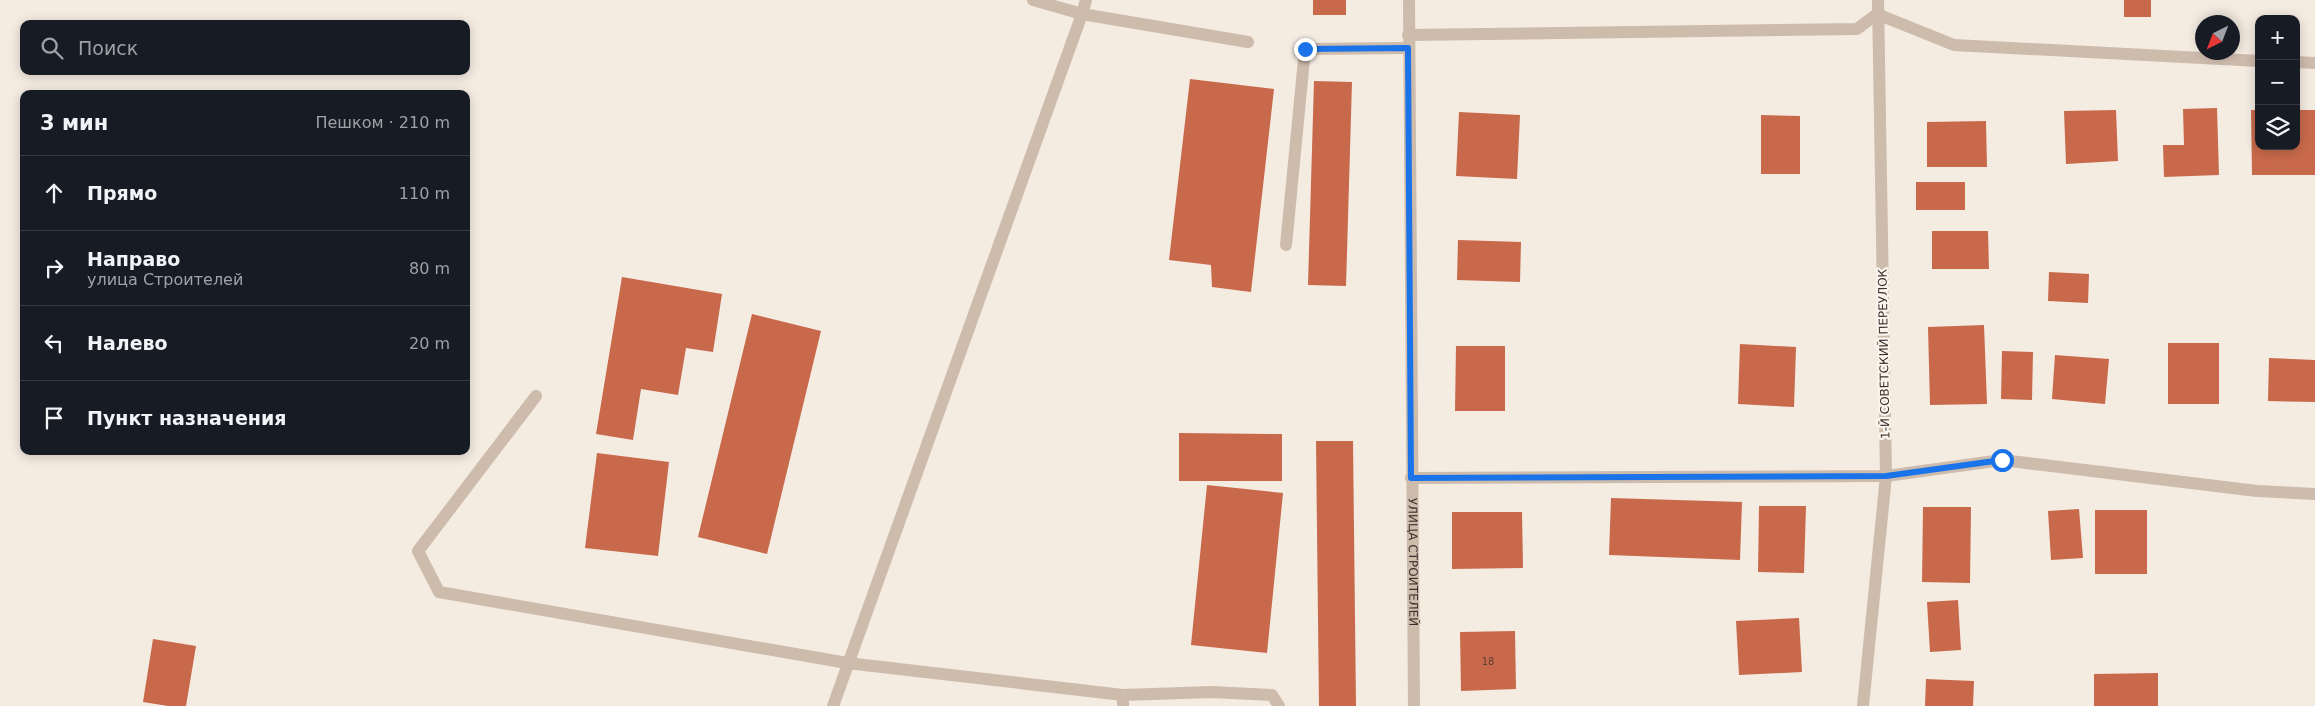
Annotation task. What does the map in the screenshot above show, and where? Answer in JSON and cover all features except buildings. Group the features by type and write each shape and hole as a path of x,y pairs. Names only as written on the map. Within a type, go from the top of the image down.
{"street":[{"path":"1034,0 1082,14 1248,42"},
{"path":"833,706 1086,0"},
{"name":"УЛИЦА СТРОИТЕЛЕЙ","path":"1409,0 1414,706"},
{"name":"1-Й СОВЕТСКИЙ ПЕРЕУЛОК","path":"1863,706 1886,476 1878,0"},
{"path":"1408,35 1857,29 1877,14 1954,46 2255,61"},
{"path":"1286,245 1305,49 1408,48"},
{"path":"2300,62 2315,63"},
{"path":"536,396 418,551 439,592 847,663 1123,700 1211,692 1272,695 1279,706"},
{"path":"1411,478 1886,476 2002,460 2257,491 2315,494"}],"route":[{"path":"1305,49 1408,48 1411,478 1886,476 2002,460"}]}
